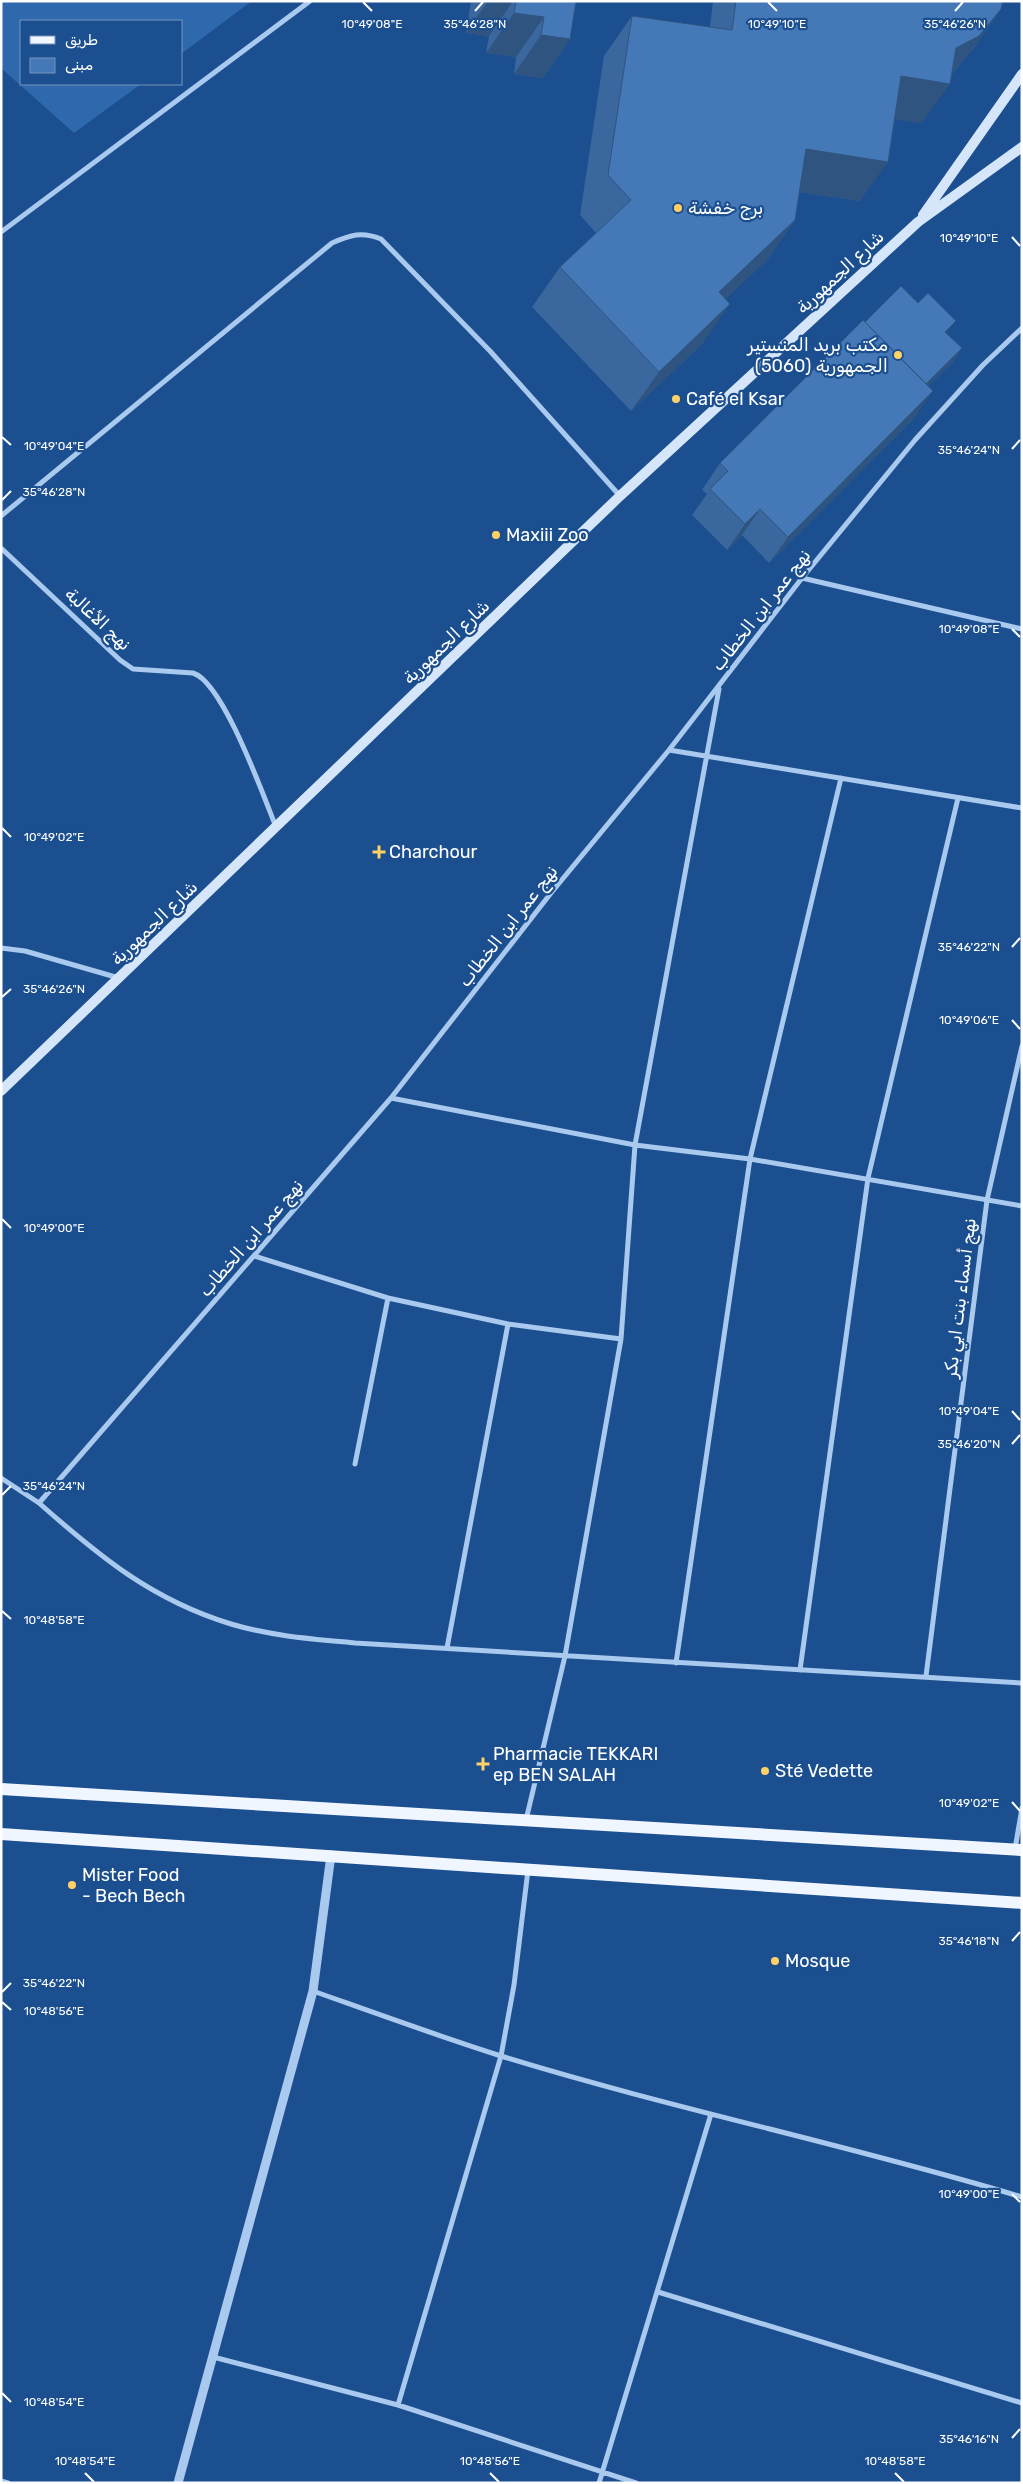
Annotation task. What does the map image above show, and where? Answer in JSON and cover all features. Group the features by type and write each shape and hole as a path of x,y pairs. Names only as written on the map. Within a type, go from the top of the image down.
{"main road":[{"name":"شارع الجمهورية","path":"918,222 1022,74"},
{"name":"شارع الجمهورية","path":"1,1091 277,828 620,496 918,222 1022,147"},
{"path":"1,1789 1018,1850"},
{"path":"1,1834 1022,1903"}],"street":[{"path":"1,232 310,1"},
{"path":"1,516 332,243 348,236 366,233 381,239 490,351 620,496"},
{"name":"نهج عمر ابن الخطاب","path":"39,1503 391,1098 551,893 669,750 802,578 914,440 1022,328"},
{"name":"نهج الأغالبة","path":"1,548 120,660 132,668 193,673 201,675 207,681 220,699 240,740 277,828"},
{"path":"802,578 1022,629"},
{"path":"526,1821 565,1656 621,1339 635,1145 719,686"},
{"path":"669,750 1022,808"},
{"path":"676,1663 750,1159 841,778"},
{"path":"800,1670 868,1178 958,798"},
{"path":"1,948 18,949 119,978"},
{"name":"نهج أسماء بنت ابي بكر","path":"926,1676 987,1200 1022,1046"},
{"path":"391,1098 635,1145 750,1159 1022,1206"},
{"path":"254,1256 388,1298 508,1324 621,1339"},
{"path":"355,1464 388,1298"},
{"path":"447,1648 508,1324"},
{"path":"1,1478 39,1503 105,1560 139,1582 196,1612 232,1624 281,1635 355,1643 1022,1683"},
{"path":"1018,1850 1022,1808"},
{"path":"178,2483 214,2357 312,1991 331,1855"},
{"path":"398,2404 501,2056 514,1985 528,1870"},
{"path":"312,1991 501,2056 711,2114 952,2176 1022,2197"},
{"path":"599,2483 711,2114"},
{"path":"658,2292 1022,2403"},
{"path":"214,2357 398,2404 636,2483"},
{"path":"1,2481 8,2483"}],"shaded area":[{"path":"1,1 252,1 182,53 182,20 20,20 20,85 1,68"},
{"path":"20,85 140,85 74,133"}],"building":[{"path":"516,1 576,1 570,39 541,35 544,17 514,13"},
{"name":"برج خفشة","path":"736,1 1003,1 1001,9 979,36 956,48 950,84 901,76 888,162 806,149 795,220 719,292 730,304 659,372 560,267 631,200 608,175 632,16 732,30"},
{"path":"901,286 918,303 928,293 956,321 945,332 962,348 926,384 865,322"},
{"path":"863,320 933,391 788,537 760,509 745,524 710,489 728,471 720,463"}],"place":[{"name":"برج خفشة","path":"678,208"},
{"name":"مكتب بريد المنستير الجمهورية (5060)","path":"898,355"},
{"name":"Café el Ksar","path":"676,399"},
{"name":"Maxiii Zoo","path":"496,535"},
{"name":"Charchour","path":"379,852"},
{"name":"Pharmacie TEKKARI ep BEN SALAH","path":"483,1764"},
{"name":"Sté Vedette","path":"765,1771"},
{"name":"Mister Food - Bech Bech","path":"72,1885"},
{"name":"Mosque","path":"775,1961"}]}
